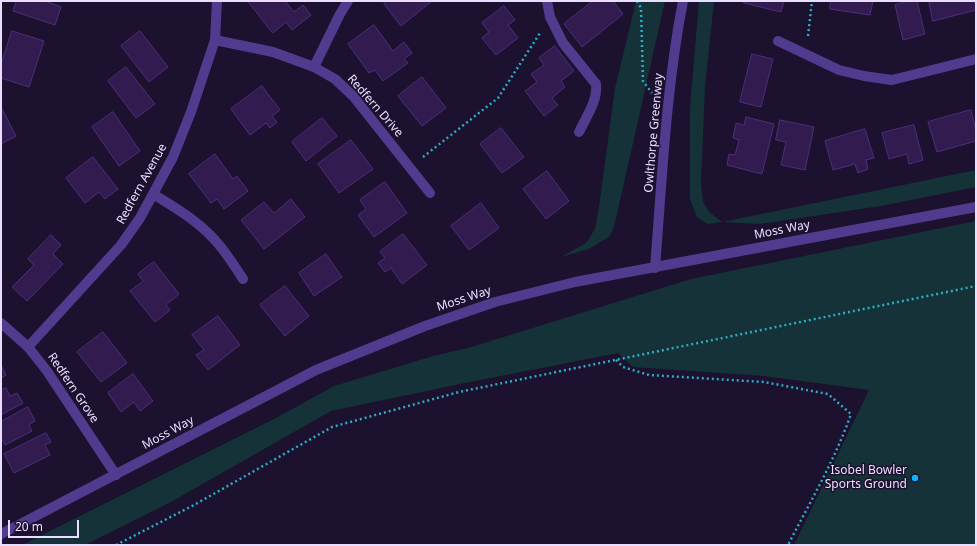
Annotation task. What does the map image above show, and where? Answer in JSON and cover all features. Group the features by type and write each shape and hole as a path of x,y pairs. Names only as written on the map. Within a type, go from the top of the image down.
{"street":[{"name":"Redfern Avenue","path":"28,347 121,245 140,218 173,156 191,112 215,40 217,1"},
{"path":"314,67 348,1"},
{"path":"547,1 550,17 563,43 596,84 597,92 579,132"},
{"name":"Owlthorpe Greenway","path":"656,268 668,112 683,1"},
{"name":"Redfern Drive","path":"215,40 273,52 314,67 335,80 353,96 430,193"},
{"path":"778,42 839,70 864,76 892,80 976,60"},
{"path":"153,194 185,214 204,229 219,245 243,279"},
{"name":"Moss Way","path":"1,534 316,370 425,326 495,302 575,282 976,207"},
{"name":"Redfern Grove","path":"1,323 28,347 47,371 116,475"}],"path":[{"path":"637,1 641,8 643,81 668,112"},
{"path":"806,54 812,1"},
{"path":"410,167 498,98 550,17"},
{"path":"116,545 194,505 332,426 459,392 976,286"},
{"path":"615,359 623,367 649,375 764,382 828,394 851,414 845,431 822,480 788,545"}],"green space":[{"path":"636,1 665,1 615,223 610,236 589,249 561,257 586,243 595,229 615,88"},
{"path":"699,1 714,1 705,87 701,183 703,201 709,212 722,222 707,224 697,217 690,200 690,107"},
{"path":"976,170 976,187 881,206 760,224 722,222"},
{"path":"976,221 976,545 794,545 869,390 764,376 633,367 618,353 331,411 171,502 85,545 22,545 276,418 334,386 433,356 468,348 691,279"}],"building":[{"path":"17,1 45,1 61,7 55,25 13,11"},
{"path":"248,1 285,1 294,12 303,5 311,15 292,30 286,22 273,33"},
{"path":"387,1 432,1 401,26 384,4"},
{"path":"593,1 613,1 623,14 582,47 564,24"},
{"path":"744,1 784,1 781,12 744,3"},
{"path":"831,1 873,1 870,15 830,9"},
{"path":"909,1 917,1 925,34 903,40 895,5"},
{"path":"929,1 975,1 976,10 933,21"},
{"path":"504,6 515,20 508,25 518,38 496,55 482,38 489,32 482,23"},
{"path":"374,25 393,51 404,42 412,53 404,59 408,63 383,81 375,70 369,73 348,44"},
{"path":"12,31 44,41 29,87 1,78 1,65"},
{"path":"140,31 168,67 149,82 121,46"},
{"path":"555,46 574,71 561,81 565,87 552,98 558,105 544,116 525,91 537,82 531,74 544,65 539,58"},
{"path":"752,54 773,59 761,107 740,102"},
{"path":"126,67 155,104 136,118 108,81"},
{"path":"422,77 446,108 422,126 398,96"},
{"path":"262,86 280,110 272,116 277,122 270,128 266,123 250,135 231,109"},
{"path":"1,107 16,136 1,144"},
{"path":"971,110 976,131 976,141 937,152 928,122"},
{"path":"113,112 140,151 119,166 92,127"},
{"path":"746,117 774,124 762,174 727,165 729,154 735,155 739,140 733,138 736,123 744,125"},
{"path":"322,118 337,136 306,161 292,142"},
{"path":"780,120 814,127 805,170 781,165 786,142 776,140"},
{"path":"914,125 923,160 909,164 907,154 889,159 882,133"},
{"path":"501,128 524,157 502,173 480,144"},
{"path":"865,129 874,158 866,160 868,169 858,173 855,164 833,170 825,141"},
{"path":"351,140 373,169 339,193 318,164"},
{"path":"215,154 233,179 237,176 248,191 224,209 217,199 211,203 189,174"},
{"path":"93,157 118,189 105,199 99,192 85,203 66,178"},
{"path":"547,171 569,201 546,219 523,189"},
{"path":"385,182 407,213 374,237 358,215 366,209 360,200"},
{"path":"291,199 305,217 264,249 241,220 264,202 274,213"},
{"path":"481,203 499,228 469,250 451,226"},
{"path":"403,234 427,265 402,284 391,268 385,272 378,263 385,258 380,252"},
{"path":"51,235 61,245 53,254 63,264 27,301 12,287 34,265 28,259"},
{"path":"326,254 342,277 314,296 299,273"},
{"path":"154,262 179,294 166,305 170,310 155,322 130,291 143,281 138,274"},
{"path":"285,286 309,316 285,336 260,305"},
{"path":"218,316 240,345 208,370 196,355 204,350 192,335"},
{"path":"103,332 127,363 101,382 77,352"},
{"path":"1,365 6,375 1,378"},
{"path":"133,374 153,401 140,411 134,402 121,412 108,393"},
{"path":"6,388 10,396 17,393 23,403 1,415 1,390"},
{"path":"28,407 35,421 29,425 32,431 5,445 1,438 1,422"},
{"path":"46,433 51,442 45,445 50,455 14,473 4,454"}],"place":[{"name":"Isobel Bowler Sports Ground","path":"915,478"}]}
